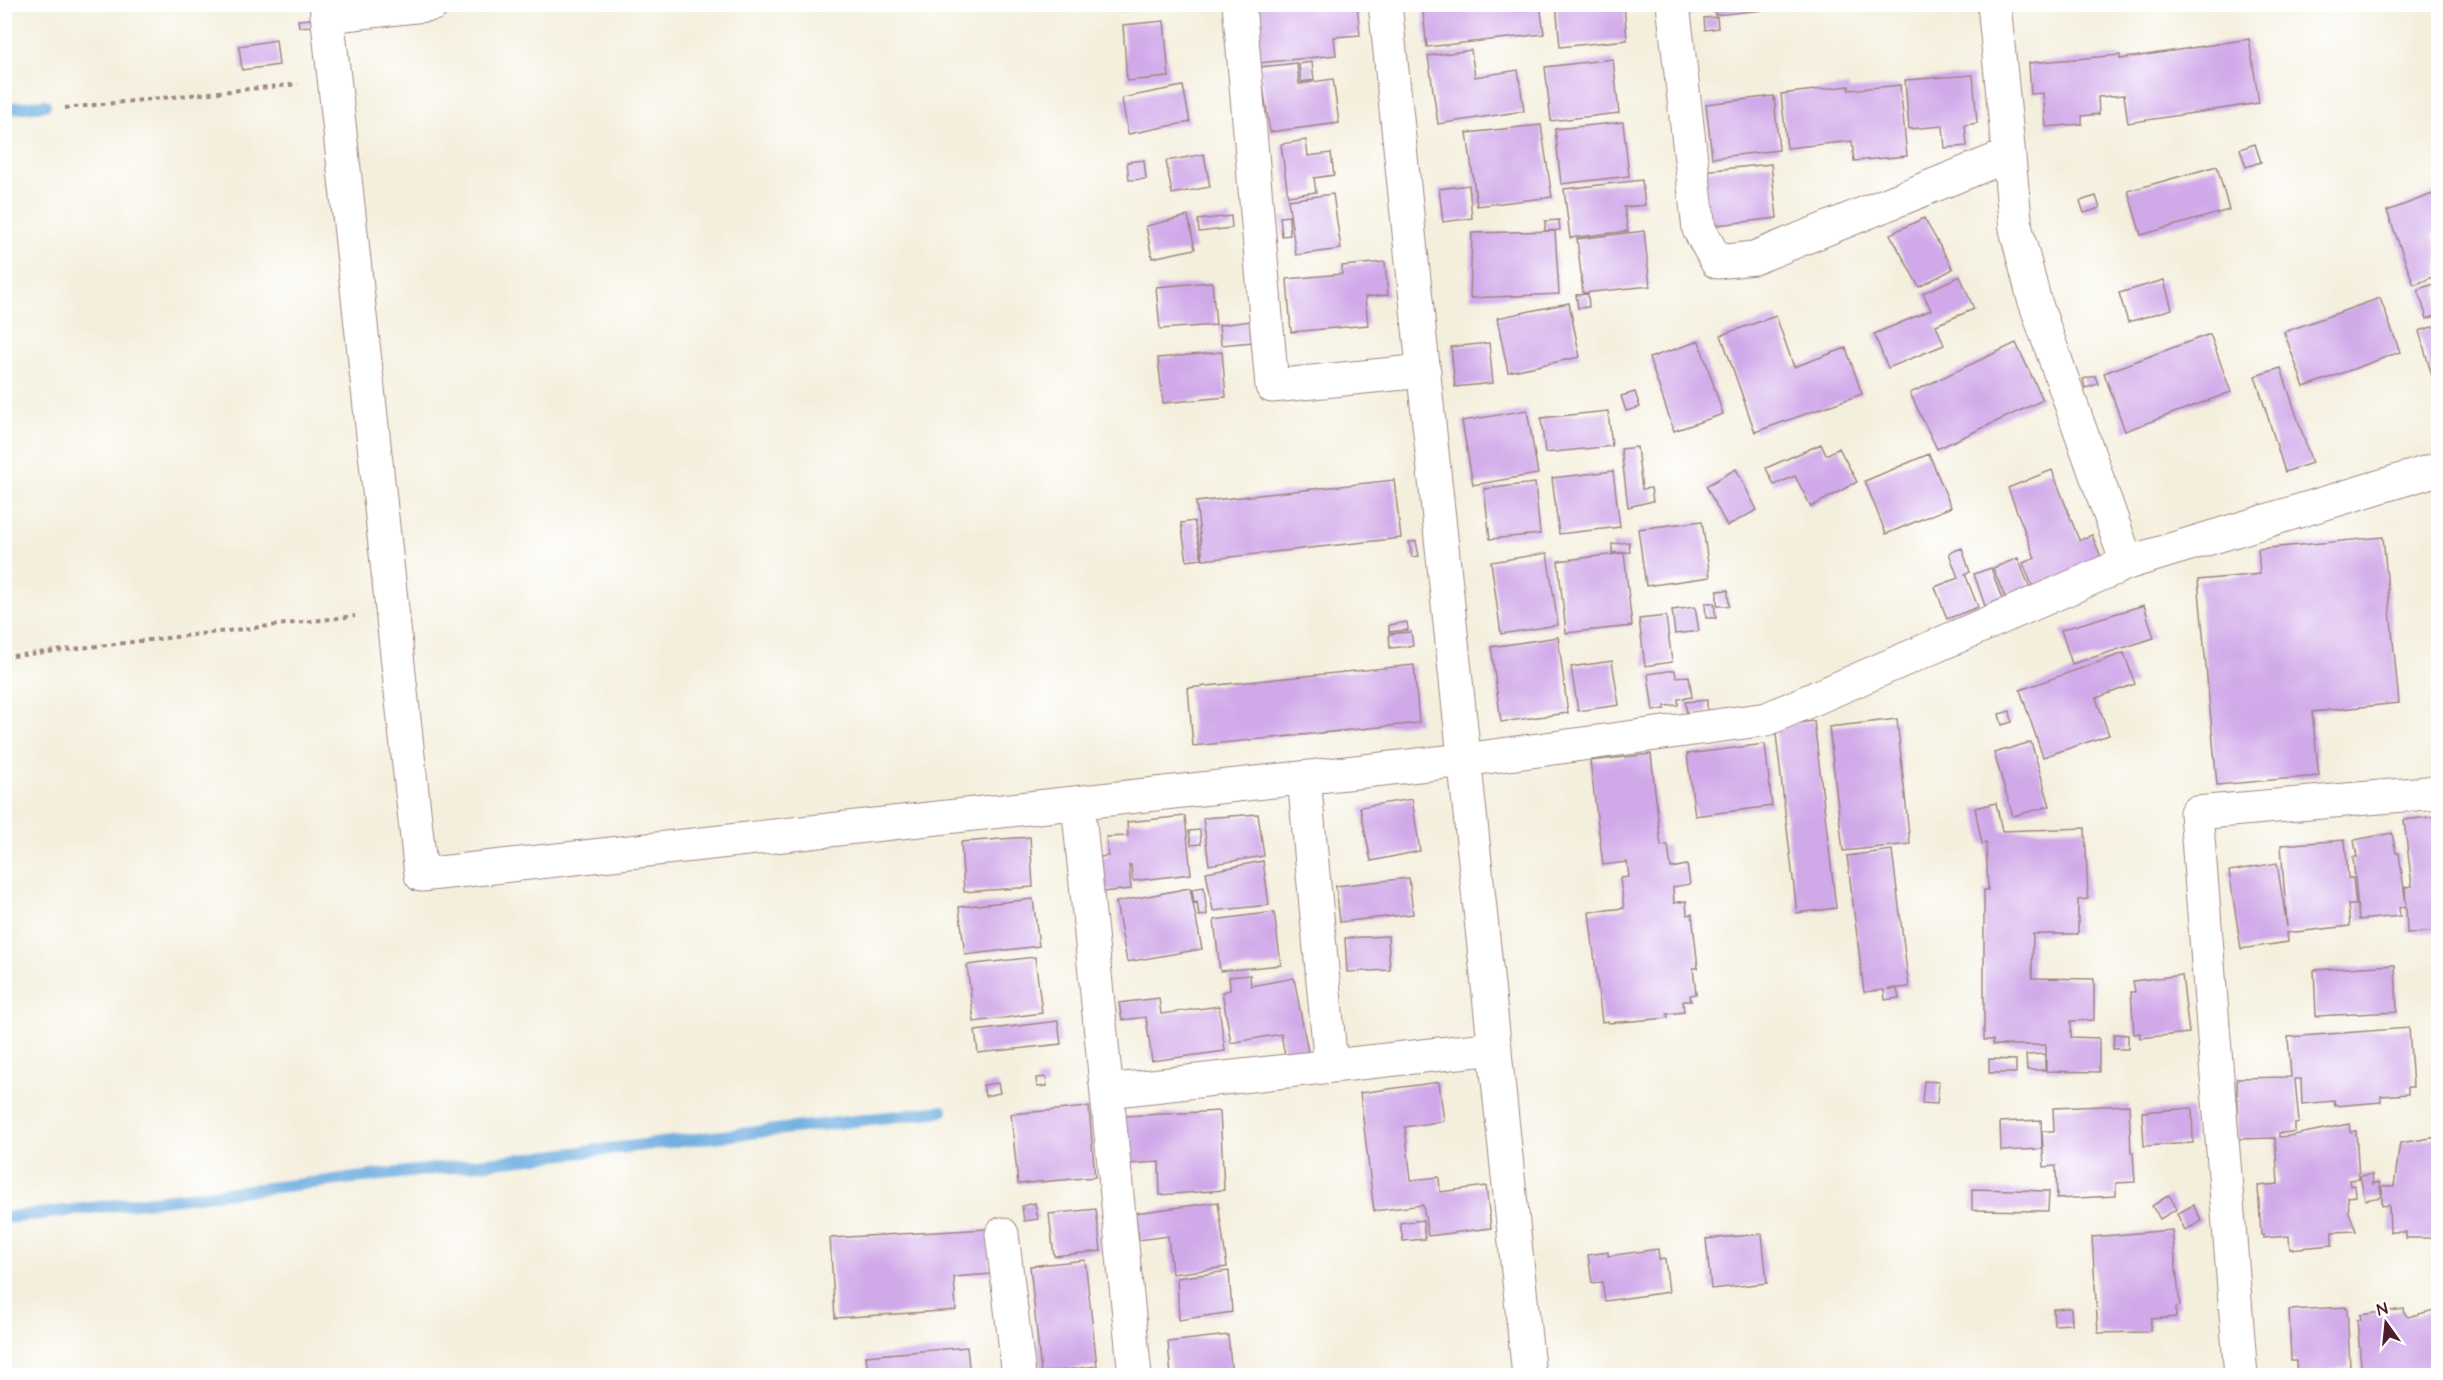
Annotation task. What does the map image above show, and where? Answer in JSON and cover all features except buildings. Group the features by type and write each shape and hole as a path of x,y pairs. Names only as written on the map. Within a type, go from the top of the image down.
{"street":[{"path":"433,4 327,10 421,875 1464,760 1767,719 2127,563 2439,469"},
{"path":"1239,4 1272,386 1424,371"},
{"path":"1384,4 1529,1376"},
{"path":"1673,4 1699,229 1717,262 1754,258 2009,155"},
{"path":"1994,4 2016,229 2034,299 2127,563"},
{"path":"1304,778 1331,1066"},
{"path":"2241,1376 2196,813 2439,792"},
{"path":"1078,803 1135,1376"},
{"path":"1107,1091 1495,1048"},
{"path":"1002,1234 1019,1376"}],"path":[{"path":"65,108 335,80"},
{"path":"4,657 392,612"}],"waterway":[{"path":"4,109 45,105"},
{"path":"4,1218 942,1111"}]}
